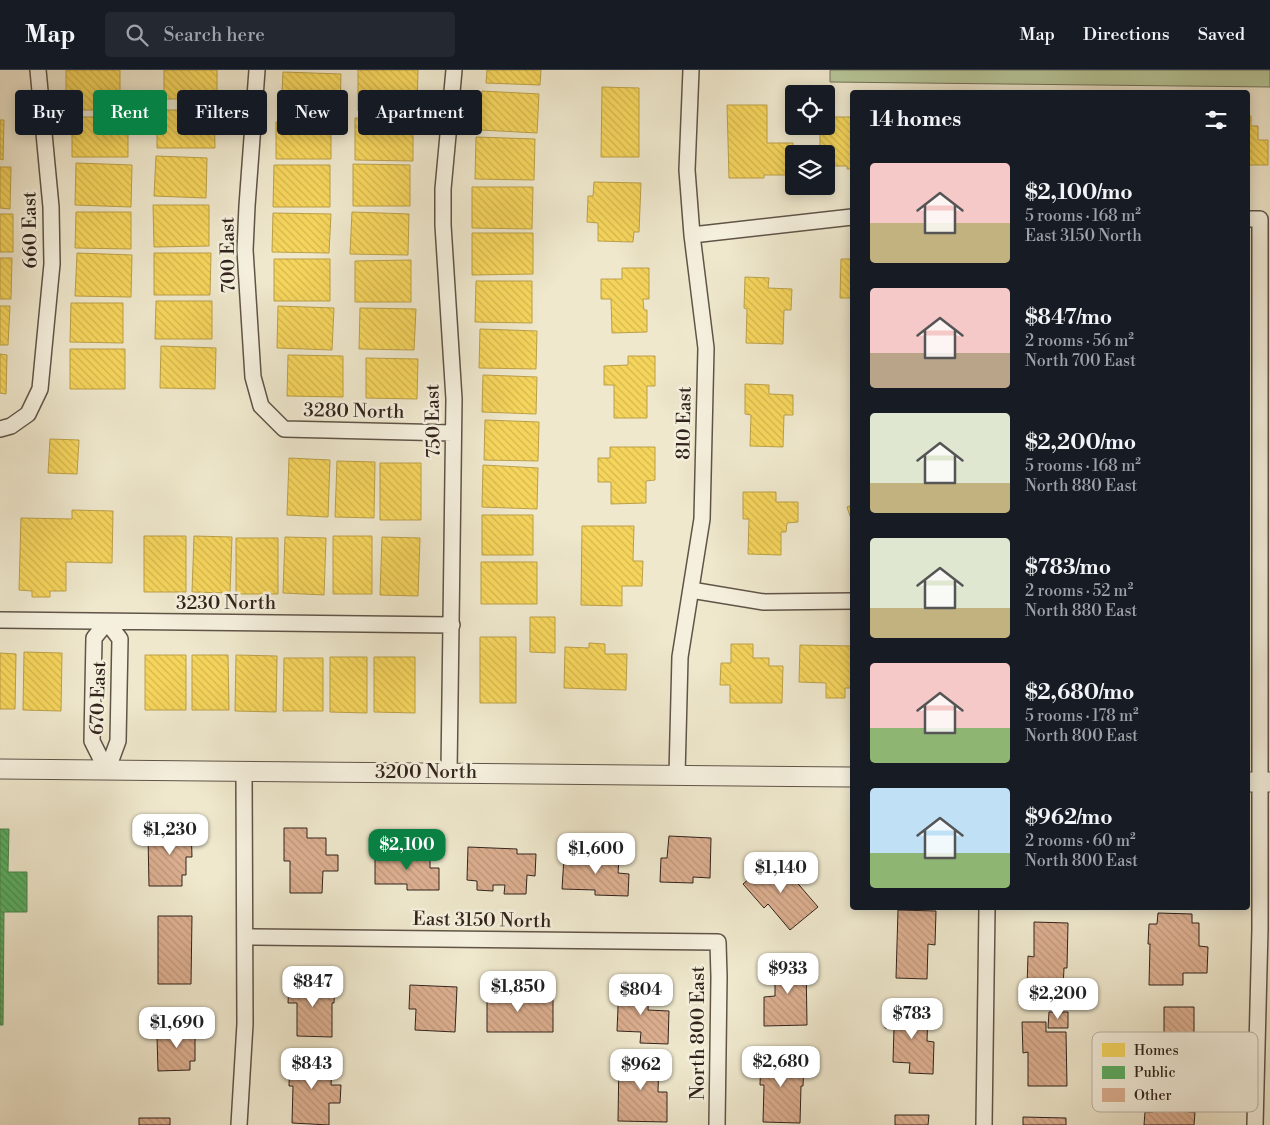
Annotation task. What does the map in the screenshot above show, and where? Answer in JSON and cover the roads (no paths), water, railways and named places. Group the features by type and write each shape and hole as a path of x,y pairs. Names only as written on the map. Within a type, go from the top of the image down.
{"street":[{"name":"660 East","path":"0,429 11,426 28,414 40,390 52,264 51,207 38,70"},
{"name":"700 East","path":"257,70 246,250 253,377 261,406 284,429"},
{"name":"750 East","path":"449,772 454,399 443,216 446,138 454,70"},
{"name":"810 East","path":"677,775 680,658 702,519 706,348 692,235 688,170 691,70"},
{"path":"692,235 850,217"},
{"path":"1254,219 1253,608 1265,929 1258,1066"},
{"name":"3280 North","path":"284,429 453,433"},
{"path":"692,590 764,602 850,601"},
{"name":"3230 North","path":"0,620 452,625"},
{"name":"670 East","path":"107,622 120,639 118,741 107,771 92,741 94,638 107,622"},
{"name":"3200 North","path":"0,769 850,777"},
{"path":"239,1125 245,1049 244,772"},
{"path":"984,1125 987,910"},
{"name":"East 3150 North","path":"244,937 718,942"},
{"name":"North 800 East","path":"717,1125 718,942"},
{"path":"1255,1125 1256,1112"}]}
